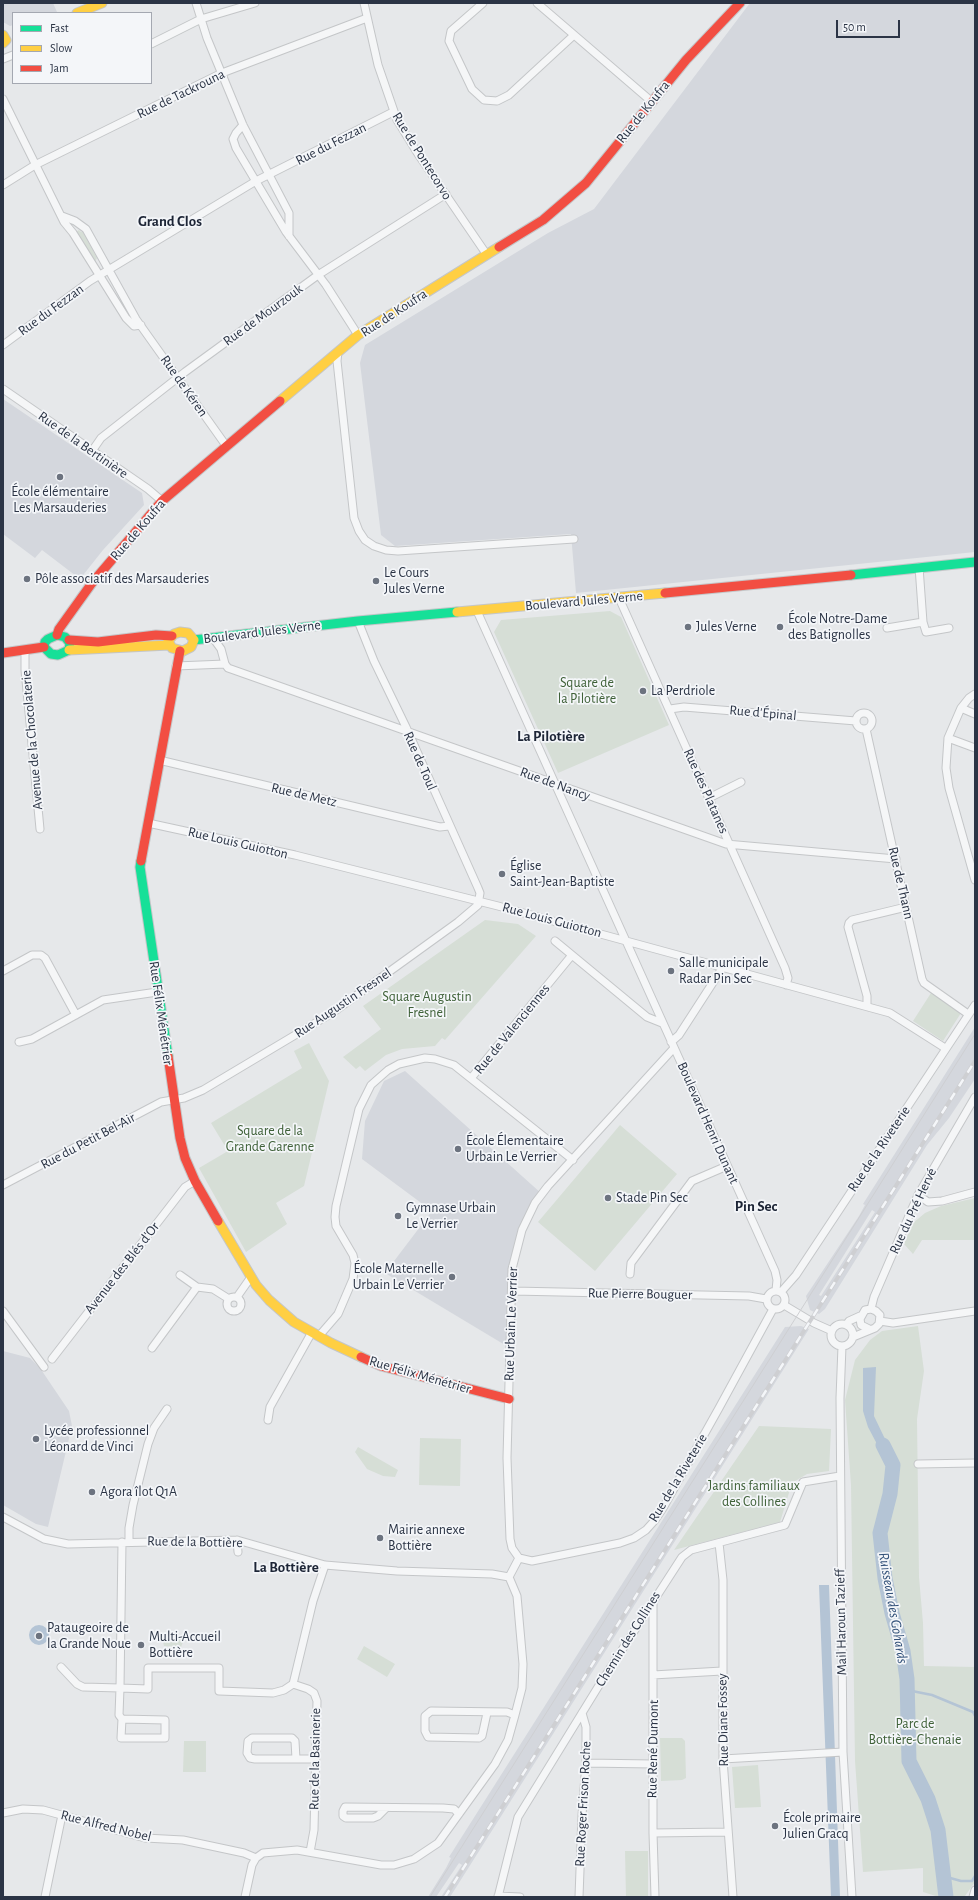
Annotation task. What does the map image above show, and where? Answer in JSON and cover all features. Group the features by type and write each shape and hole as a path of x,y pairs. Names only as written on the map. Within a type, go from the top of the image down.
{"street":[{"path":"79,12 102,3"},
{"path":"196,3 207,38 242,125 289,213 289,236"},
{"path":"152,44 201,19 255,3"},
{"name":"Rue de Pontecorvo","path":"364,3 378,65 393,112 418,154 487,255"},
{"path":"483,3 451,31 448,41 472,89 484,100 497,101 509,95 574,35"},
{"path":"537,3 651,101"},
{"name":"Rue de Koufra","path":"57,635 59,629 92,583 162,501 358,336 543,220 586,183 651,101 686,60 740,3"},
{"name":"Rue de Tackrouna","path":"3,185 35,165 222,73 367,18"},
{"path":"3,59 12,54"},
{"name":"Rue de Kéren","path":"3,99 64,222 73,233 98,276 129,322 134,326 141,325"},
{"name":"Rue du Fezzan","path":"256,181 393,112"},
{"path":"242,125 236,133 234,143 289,236 358,336"},
{"path":"98,276 256,181"},
{"name":"Rue de Mourzouk","path":"92,451 102,438 177,378 318,276 446,194"},
{"name":"Rue de Kéren","path":"62,216 84,226 141,325 227,447"},
{"name":"Rue du Fezzan","path":"3,345 98,276"},
{"path":"338,352 337,361 354,518 359,532 365,540 374,546 386,550 398,551 574,539"},
{"name":"Rue de la Bertinière","path":"3,389 148,489 162,501"},
{"name":"Boulevard Jules Verne","path":"194,640 358,621 619,598 975,562"},
{"path":"919,567 923,622 926,632 949,628"},
{"name":"Rue des Platanes","path":"619,598 785,968 788,978 786,985"},
{"name":"Boulevard Henri Dunant","path":"477,611 775,1271 779,1291"},
{"name":"Rue de Toul","path":"358,621 374,661 408,731 449,826 478,888 480,901"},
{"path":"887,628 923,622"},
{"path":"3,653 44,648 51,654 58,655 69,650 170,640 177,633 184,632 191,635 194,640 191,647 187,650 180,651 174,650 170,640 156,635 98,642 69,640 63,636 57,635 44,642 44,648"},
{"path":"213,638 221,649 225,664"},
{"path":"69,640 69,650"},
{"name":"Avenue de la Chocolaterie","path":"25,650 40,829"},
{"name":"Rue Félix Ménétrier","path":"180,651 176,666 140,867 157,992 180,1138 185,1158 195,1181 251,1277 262,1292 277,1308 294,1322 381,1366 509,1399"},
{"name":"Rue de Nancy","path":"176,666 225,664 228,668 731,845 896,859"},
{"path":"972,696 961,708 948,738 946,768 949,788 975,880"},
{"name":"Rue d'Épinal","path":"670,709 684,707 856,721 860,714 865,713 870,715 872,722 866,729"},
{"path":"961,708 975,714"},
{"path":"856,721 860,728 866,729"},
{"name":"Rue de Thann","path":"866,729 922,978 924,983 968,1014"},
{"path":"948,738 975,748"},
{"name":"Rue de Metz","path":"159,760 440,827 449,826"},
{"path":"709,798 742,782"},
{"name":"Rue Louis Guiotton","path":"148,823 295,856 480,901 867,1006 890,1013 945,1048"},
{"name":"Rue Augustin Fresnel","path":"174,1099 184,1098 203,1090 332,1013 458,922 478,905 480,901"},
{"path":"867,1006 867,996 848,927 849,923 852,920 906,907"},
{"path":"555,941 647,1017 662,1023"},
{"name":"Rue de Valenciennes","path":"572,954 472,1077 573,1160"},
{"path":"3,971 32,955 41,955 45,958 76,1015"},
{"name":"Rue Urbain Le Verrier","path":"519,1558 512,1548 510,1539 507,1458 513,1291 512,1270 522,1230 535,1203 548,1186 573,1160 672,1045 723,967"},
{"path":"19,1042 32,1039 102,1000 157,992"},
{"name":"Rue de la Riveterie","path":"779,1291 796,1275 975,1004"},
{"path":"268,1420 270,1407 316,1334 338,1314 353,1279 355,1263 353,1255 336,1226 335,1217 340,1186 363,1098 377,1078 388,1070 409,1061 425,1058 444,1061 454,1065 472,1077"},
{"name":"Rue du Pré Hervé","path":"871,1309 874,1297 918,1195 975,1096"},
{"name":"Rue du Petit Bel-Air","path":"3,1185 161,1102 174,1099"},
{"path":"630,1274 631,1264 692,1181 727,1166"},
{"name":"Avenue des Blés d'Or","path":"52,1359 185,1187 195,1181"},
{"path":"918,1195 928,1202 975,1192"},
{"path":"180,1275 196,1287 213,1289 229,1299"},
{"path":"229,1299 237,1297 251,1277"},
{"path":"152,1348 196,1287"},
{"name":"Rue Pierre Bouguer","path":"513,1291 743,1296 766,1299"},
{"path":"779,1291 785,1298 784,1305 778,1309 772,1309 768,1305 766,1299 770,1292 779,1291"},
{"path":"229,1299 227,1304 229,1308 232,1311 237,1310 241,1307 242,1302 237,1297"},
{"path":"784,1305 814,1323 832,1331"},
{"name":"Rue de la Riveterie","path":"519,1558 532,1561 620,1543 634,1538 646,1530 660,1512 719,1408 772,1309"},
{"path":"832,1331 833,1342 842,1346 850,1343 854,1337 859,1336 869,1329 877,1326 880,1321 878,1313 871,1309 865,1310 860,1316 849,1321 846,1325"},
{"path":"3,1311 44,1367"},
{"path":"880,1321 893,1323 975,1311"},
{"path":"860,1316 862,1325 869,1329"},
{"path":"832,1331 839,1325 846,1325 853,1331 854,1337"},
{"name":"Mail Haroun Tazieff","path":"842,1346 840,1476 843,1752 852,1897"},
{"path":"122,1719 165,1720 165,1738 121,1738 122,1719 119,1715 126,1542 133,1505 148,1444 154,1428 167,1409"},
{"path":"918,1464 975,1463"},
{"name":"Chemin des Collines","path":"498,1896 518,1817 653,1600 682,1557 691,1550 785,1525 803,1482 840,1476"},
{"name":"Rue de la Bottière","path":"3,1517 36,1535 68,1544 237,1540 325,1565 397,1571 492,1574 509,1577"},
{"path":"237,1540 238,1552"},
{"name":"Rue Diane Fossey","path":"719,1543 722,1573 723,1759 727,1832 733,1897"},
{"path":"245,1897 250,1870 256,1858 263,1853 272,1851 297,1850 381,1865 394,1865 408,1862 424,1854 438,1843 495,1764 508,1740 522,1688 522,1664 516,1596 509,1577 519,1558"},
{"path":"61,1667 77,1684 83,1687 148,1689 148,1668 218,1668 219,1691 273,1693 284,1690 293,1684 313,1601 325,1565"},
{"name":"Rue René Dumont","path":"653,1600 652,1833 655,1897"},
{"path":"653,1675 722,1671"},
{"name":"Rue de la Basinerie","path":"293,1684 308,1689 314,1693 317,1701 314,1830 310,1852"},
{"path":"487,1713 482,1736 479,1738 428,1737 426,1735 425,1716 431,1711 487,1713 507,1712 515,1715"},
{"name":"Rue Roger Frison Roche","path":"579,1897 582,1815 586,1763 586,1727 582,1713"},
{"path":"296,1759 295,1741 292,1738 252,1738 248,1741 247,1754 250,1758 255,1759 296,1759 315,1759"},
{"path":"723,1759 843,1752"},
{"path":"586,1763 653,1764"},
{"path":"386,1808 378,1816 373,1818 346,1818 343,1816 342,1811 345,1807 442,1808 454,1809 459,1814"},
{"name":"Rue Alfred Nobel","path":"3,1813 32,1809 62,1815 145,1838 183,1840 244,1853 256,1858"},
{"path":"45,1897 62,1815"},
{"path":"652,1833 727,1832"},
{"path":"972,1897 975,1890"},
{"path":"498,1896 520,1897"}],"shaded area":[{"path":"3,3 53,3 57,12 12,12 12,25 10,26 3,22"},
{"path":"750,3 975,3 975,552 576,593 571,534 395,546 381,535 360,363 365,345 548,233 594,209"},
{"name":"École élémentaire Les Marsauderies","path":"3,399 142,493 144,505 103,550 80,579 42,550 35,558 3,534"},
{"path":"975,1027 975,1079 949,1118 927,1145 825,1309 819,1314 812,1311 810,1310 806,1296 859,1216 865,1205 863,1204","holes":["872,1210 875,1212 821,1296 819,1295"]},
{"path":"405,1071 542,1194 518,1243 510,1348 385,1273 432,1211 362,1159 365,1121 384,1081"},
{"path":"801,1326 809,1329 450,1897 441,1897 462,1865 459,1863 436,1897 428,1897 446,1868 451,1858 449,1857 785,1327"},
{"name":"Lycée professionnel Léonard de Vinci","path":"3,1351 30,1358 40,1368 69,1411 72,1426 48,1527 36,1524 3,1505"}],"green space":[{"path":"79,230 83,232 97,258 95,262 76,232"},
{"name":"Square de la Pilotière","path":"610,611 621,617 669,725 558,773 494,632 501,620"},
{"name":"Square Augustin Fresnel","path":"485,920 518,924 536,936 445,1040 442,1038 435,1046 402,1049 386,1055 365,1071 360,1066 356,1069 343,1057 381,1029 363,1006"},
{"path":"931,993 961,1013 943,1041 913,1021"},
{"name":"Square de la Grande Garenne","path":"309,1043 329,1081 304,1186 276,1203 287,1224 246,1252 199,1168 228,1151 211,1123 302,1068 294,1051"},
{"name":"Stade Pin Sec","path":"620,1125 677,1174 595,1271 538,1222"},
{"path":"975,1198 975,1240 922,1240 913,1254 904,1244 913,1223 925,1213 941,1206"},
{"name":"Parc de Bottière-Chenaie","path":"918,1326 924,1371 917,1419 919,1577 923,1623 924,1666 975,1667 975,1882 965,1896 939,1897 923,1892 923,1868 863,1872 855,1761 851,1485 845,1400 855,1360 870,1340 882,1331"},
{"name":"Jardins familiaux des Collines","path":"759,1426 831,1429 829,1471 807,1474 792,1483 780,1522 674,1550"},
{"path":"420,1438 461,1439 460,1486 419,1485"},
{"path":"358,1447 398,1470 395,1477 383,1476 367,1469 355,1452"},
{"path":"181,1635 183,1642 181,1647 164,1646 162,1638 173,1638"},
{"path":"364,1646 395,1664 387,1677 357,1659"},
{"path":"660,1738 682,1738 685,1741 686,1778 682,1780 661,1781"},
{"path":"184,1741 206,1741 206,1772 183,1772"},
{"path":"758,1765 761,1807 735,1808 732,1767"},
{"path":"625,1851 648,1851 648,1897 626,1897"}],"water":[{"path":"876,1367 874,1416 896,1462 887,1463 868,1427 863,1411 863,1368"},
{"path":"819,1585 829,1585 840,1897 831,1897"},
{"name":"Pataugeoire de la Grande Noue","path":"39,1625 46,1628 49,1635 46,1642 39,1645 32,1642 29,1635 32,1628"}],"waterway":[{"name":"Ruisseau des Gohards","path":"883,1445 893,1465 890,1494 880,1533 885,1578 892,1613 903,1651 907,1679 909,1761 928,1799 938,1830 946,1897"},
{"path":"907,1690 932,1695 973,1712 975,1716"},
{"path":"943,1876 961,1881 972,1881 975,1876"}],"tram line":[{"path":"430,1897 975,1034"}],"railway":[{"path":"445,1897 975,1061"}],"traffic: fast":[{"path":"851,575 975,562"},
{"path":"194,640 358,621 457,612"},
{"path":"57,635 65,637 70,643 69,650 58,655 51,654 44,647 45,642 48,639 57,635"},
{"path":"141,861 140,867 168,1056"}],"traffic: slow":[{"path":"80,12 102,3"},
{"path":"3,35 6,40 3,43"},
{"path":"280,401 358,335 499,247"},
{"path":"457,612 665,593"},
{"path":"180,632 188,633 194,640 191,647 183,651 172,648 168,641 174,634 180,632"},
{"path":"69,650 169,645"},
{"path":"218,1221 256,1285 269,1300 294,1322 331,1343 361,1357"}],"traffic: jam":[{"path":"499,247 543,220 586,183 686,60 740,3"},
{"path":"57,635 59,629 92,583 162,501 280,401"},
{"path":"665,593 851,575"},
{"path":"69,640 98,642 156,635 172,636"},
{"path":"3,653 44,647"},
{"path":"141,861 180,651"},
{"path":"168,1056 180,1138 185,1158 195,1181 218,1221"},
{"path":"361,1357 381,1366 509,1399"}],"place":[{"name":"École élémentaire Les Marsauderies","path":"60,477"},
{"name":"Pôle associatif des Marsauderies","path":"27,579"},
{"name":"Le Cours Jules Verne","path":"376,581"},
{"name":"Jules Verne","path":"688,627"},
{"name":"École Notre-Dame des Batignolles","path":"780,627"},
{"name":"La Perdriole","path":"643,691"},
{"name":"Église Saint-Jean-Baptiste","path":"502,874"},
{"name":"Salle municipale Radar Pin Sec","path":"671,971"},
{"name":"École Élementaire Urbain Le Verrier","path":"458,1149"},
{"name":"Stade Pin Sec","path":"608,1198"},
{"name":"Gymnase Urbain Le Verrier","path":"398,1216"},
{"name":"École Maternelle Urbain Le Verrier","path":"452,1277"},
{"name":"Lycée professionnel Léonard de Vinci","path":"36,1439"},
{"name":"Agora îlot Q1A","path":"92,1492"},
{"name":"Mairie annexe Bottière","path":"380,1538"},
{"name":"Pataugeoire de la Grande Noue","path":"39,1636"},
{"name":"Multi-Accueil Bottière","path":"141,1645"},
{"name":"École primaire Julien Gracq","path":"775,1826"}],"district":[{"name":"Grand Clos","path":"170,221"},
{"name":"La Pilotière","path":"551,736"},
{"name":"Pin Sec","path":"756,1206"},
{"name":"La Bottière","path":"286,1567"}]}
